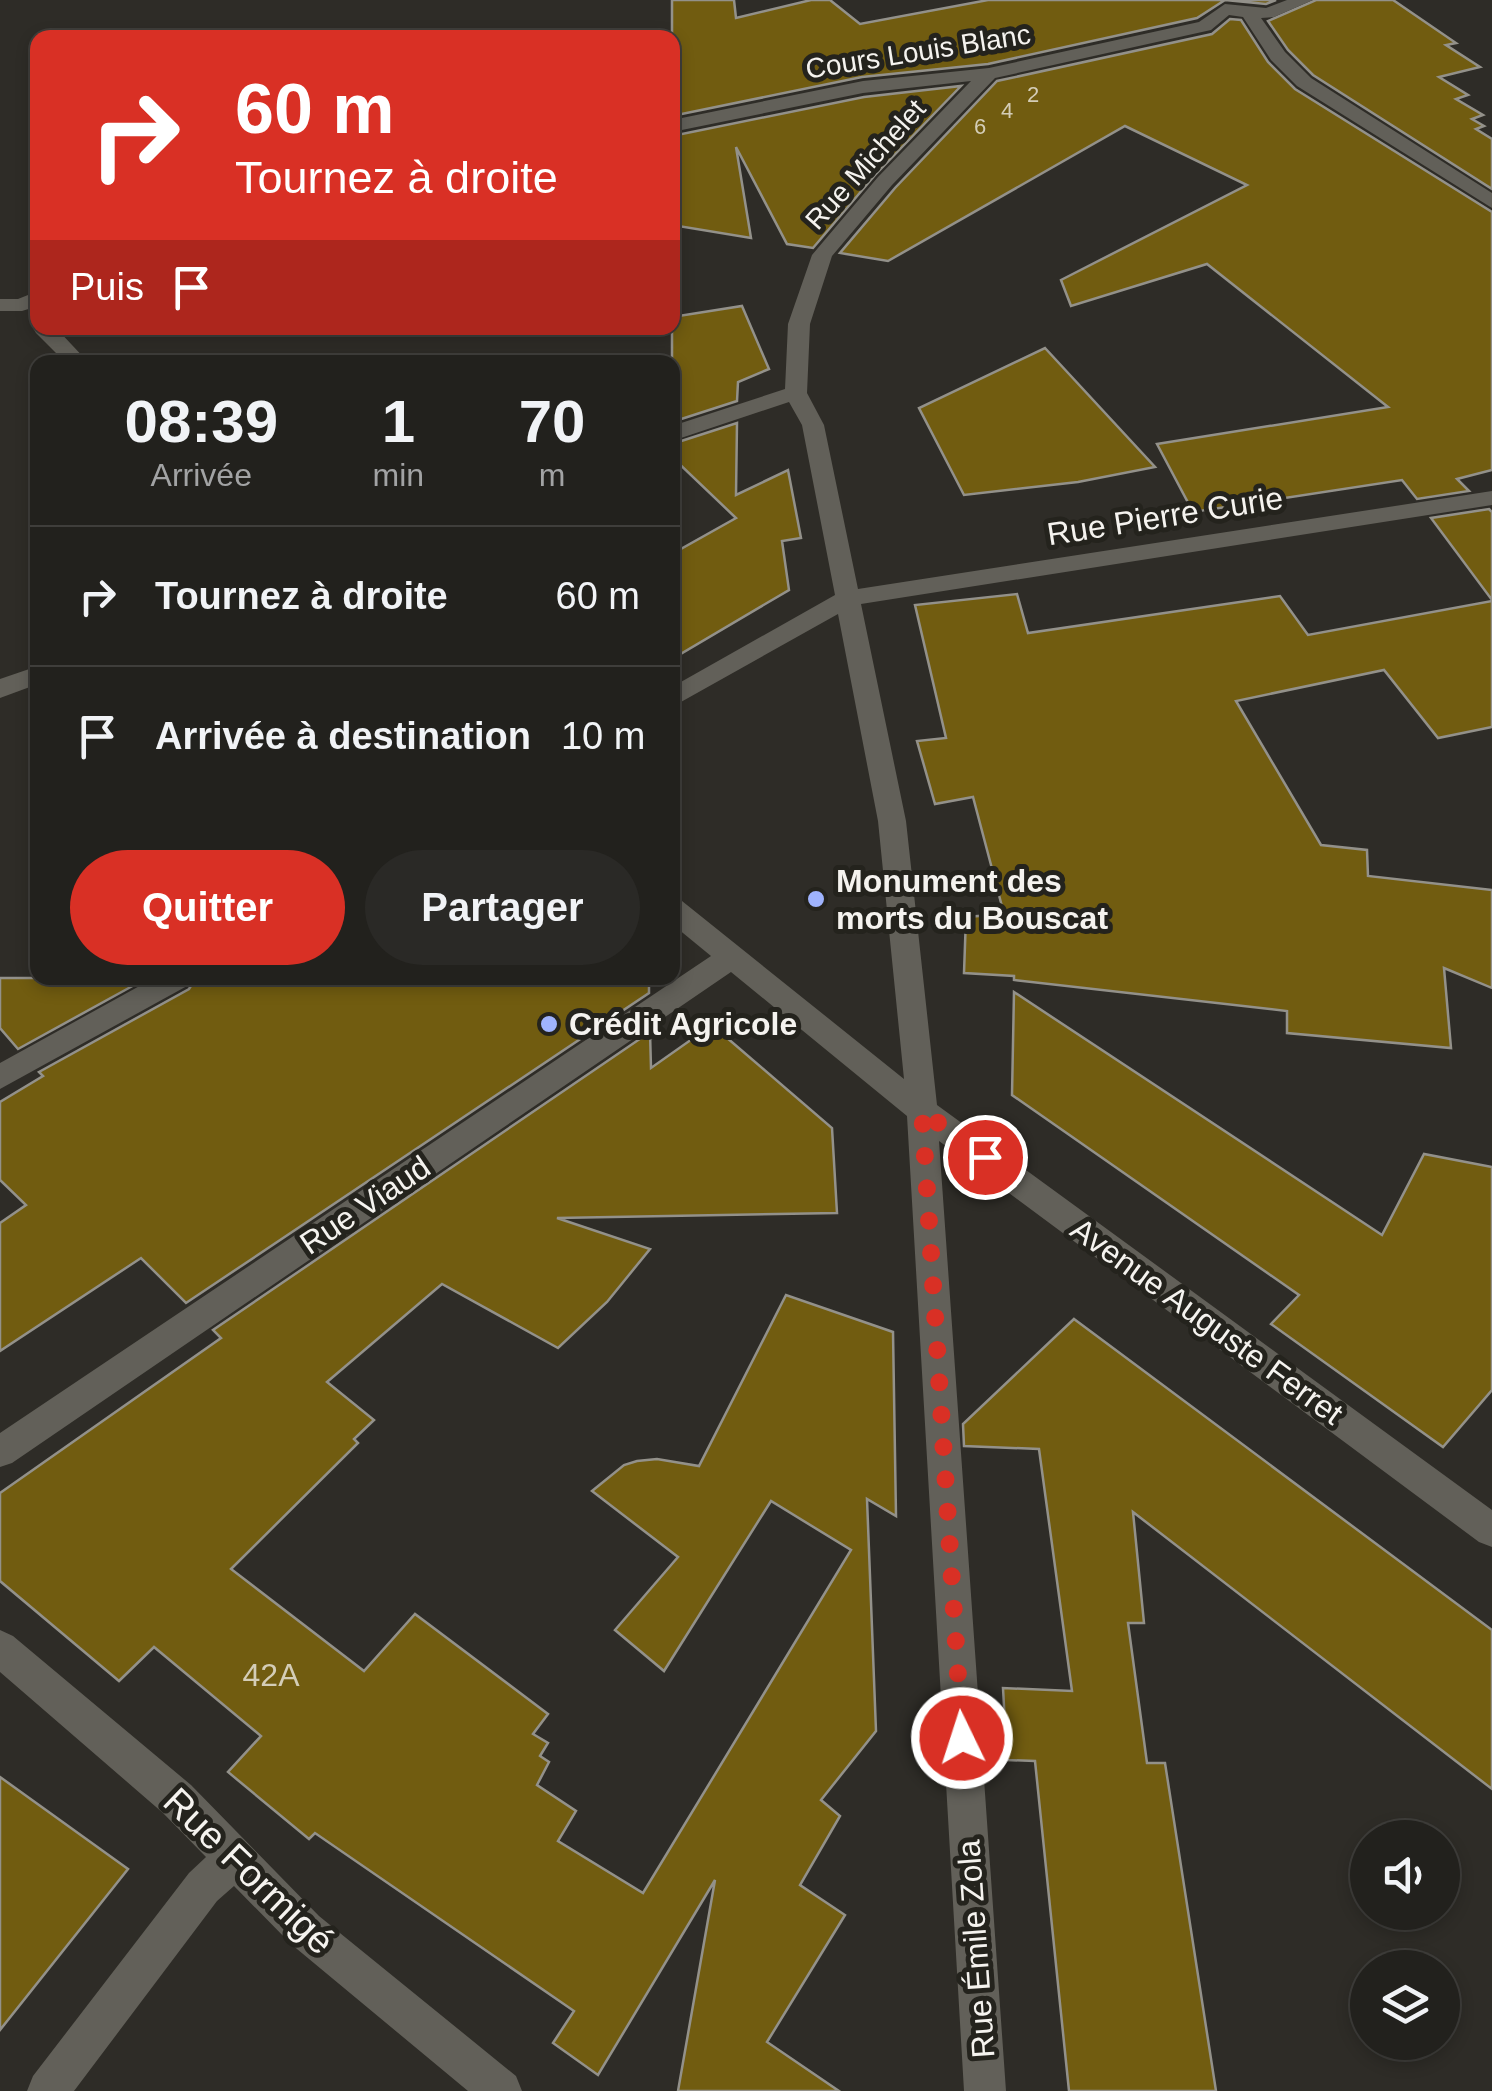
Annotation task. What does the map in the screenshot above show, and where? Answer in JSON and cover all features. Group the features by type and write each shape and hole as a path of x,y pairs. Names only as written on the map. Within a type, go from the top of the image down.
{"street":[{"path":"1205,0 1225,9 1249,12 1284,10 1304,0"},
{"name":"Cours Louis Blanc","path":"680,124 863,87 989,74 1205,26 1225,9"},
{"path":"1249,12 1278,56 1304,82 1492,202"},
{"name":"Rue Michelet","path":"848,598 813,425 796,393 799,324 822,256 886,181 989,74"},
{"path":"51,335 70,355"},
{"path":"680,431 796,393"},
{"name":"Rue Pierre Curie","path":"848,598 1492,498"},
{"path":"680,694 848,598"},
{"name":"Rue Émile Zola","path":"848,598 892,821 922,1111 985,2091"},
{"path":"0,689 30,677"},
{"path":"680,915 922,1111"},
{"name":"Rue Viaud","path":"0,1452 731,957"},
{"path":"0,1077 164,985"},
{"name":"Avenue Auguste Ferret","path":"922,1111 1490,1526"},
{"name":"Rue Formigé","path":"0,1648 177,1799 305,1930 501,2091"},
{"path":"48,2091 203,1886 234,1859"}],"building":[{"path":"672,0 734,0 736,18 811,0 830,0 860,24 988,0 1225,0 1197,18 988,64 862,77 680,114 680,30 672,30"},
{"path":"1225,0 1276,0 1266,4"},
{"path":"1316,0 1393,0 1456,43 1446,45 1480,67 1439,77 1468,95 1456,99 1483,115 1472,119 1484,126 1476,129 1492,139 1492,189 1313,75 1288,50 1268,21"},
{"path":"1230,19 1241,20 1268,62 1295,89 1492,212 1492,470 1457,479 1469,491 1417,499 1402,480 1193,512 1157,444 1388,407 1207,264 1071,306 1061,280 1247,185 1125,126 888,261 840,253 895,188 997,81 1212,34"},
{"path":"961,86 875,175 813,248 787,244 736,147 751,238 680,226 680,134 864,97"},
{"path":"742,306 769,369 738,382 737,401 680,419 680,355 672,355 672,335 680,335 680,316"},
{"path":"1045,348 1155,467 1078,482 964,495 919,408"},
{"path":"737,423 736,495 788,470 801,538 782,541 789,590 680,654 680,550 736,518 680,465 680,441"},
{"path":"1489,509 1492,512 1492,600 1431,518"},
{"path":"1017,594 1028,633 1280,596 1308,635 1492,601 1492,727 1438,738 1384,670 1236,701 1321,845 1367,850 1368,876 1492,890 1492,988 1444,968 1451,1048 1287,1033 1287,1011 964,973 966,917 1004,914 973,797 935,804 917,741 946,738 915,605"},
{"path":"0,978 30,978 30,985 134,985 18,1049 0,1028"},
{"path":"192,985 649,985 649,993 186,1303 141,1258 0,1351 0,1223 26,1205 0,1180 0,1102 43,1076 39,1072"},
{"path":"1014,992 1382,1235 1424,1154 1492,1167 1492,1390 1443,1447 1271,1324 1299,1295 1012,1095"},
{"path":"712,1025 832,1128 837,1213 557,1218 650,1249 607,1302 558,1348 442,1284 327,1382 374,1420 354,1439 358,1443 231,1569 364,1671 415,1614 548,1714 533,1734 548,1743 540,1756 549,1762 537,1785 576,1811 558,1841 643,1893 851,1550 771,1501 664,1671 615,1630 678,1557 592,1491 624,1465 637,1461 657,1459 699,1466 786,1295 893,1332 896,1516 867,1499 876,1731 821,1800 840,1816 800,1885 845,1915 767,2042 839,2091 678,2091 715,1880 598,2075 553,2043 574,2011 315,1833 309,1839 228,1772 261,1736 154,1647 119,1681 0,1581 0,1493 221,1338 213,1330 650,1032 651,1068"},
{"path":"1074,1319 1492,1630 1492,1789 1133,1512 1144,1623 1128,1623 1147,1763 1165,1763 1216,2091 1069,2091 1035,1761 1007,1760 1003,1688 1072,1691 1039,1449 964,1446 963,1424"},
{"path":"0,1777 128,1869 0,2030"}],"place":[{"name":"Monument des morts du Bouscat","path":"816,899"},
{"name":"Crédit Agricole","path":"549,1024"}],"route":[{"path":"962,1738 922,1111 985,1157"}]}
